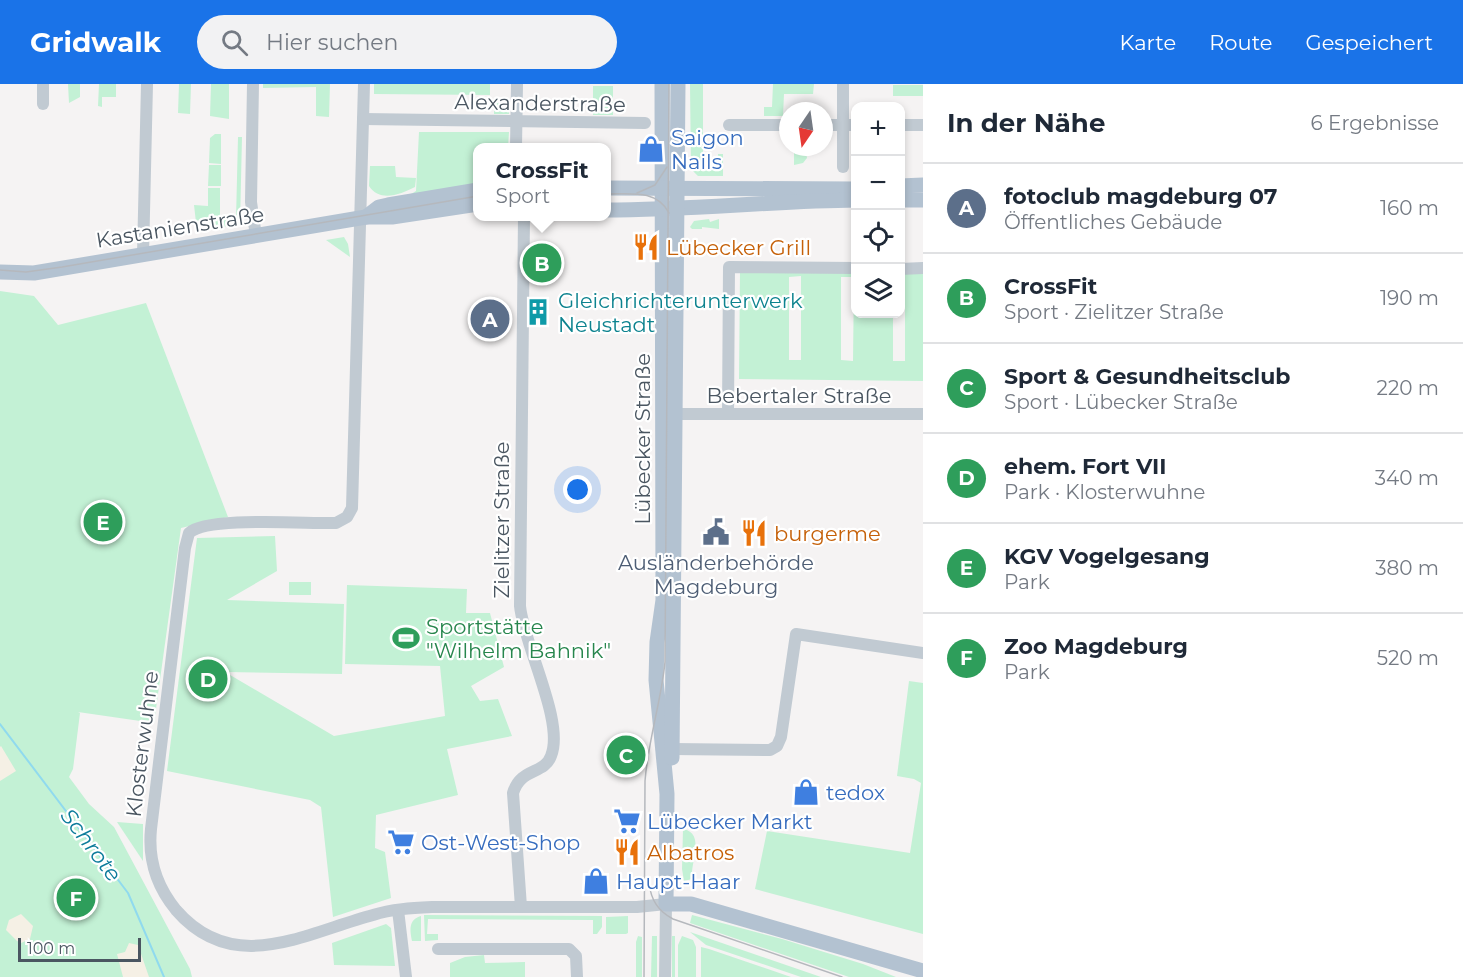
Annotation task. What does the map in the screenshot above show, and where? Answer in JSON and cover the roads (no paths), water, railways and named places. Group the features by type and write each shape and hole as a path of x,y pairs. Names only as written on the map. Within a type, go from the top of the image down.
{"main road":[{"name":"Lübecker Straße","path":"662,84 671,188"},
{"name":"Lübecker Straße","path":"666,904 668,794 672,749 674,414 671,188 678,84"},
{"path":"905,186 923,185"},
{"path":"611,188 851,189"},
{"name":"Kastanienstraße","path":"363,217 379,207 473,191"},
{"path":"611,210 671,210 851,200"},
{"path":"905,200 923,200"},
{"name":"Kastanienstraße","path":"0,272 34,273 363,217 392,217 473,205"},
{"name":"Lübecker Straße","path":"668,794 656,680 657,642 663,591 671,210"},
{"path":"666,904 691,904 923,971"},
{"path":"903,967 921,977"}],"street":[{"path":"43,104 44,84"},
{"path":"143,255 147,84"},
{"path":"253,84 251,202 256,236"},
{"path":"363,217 364,84"},
{"path":"516,143 517,84"},
{"path":"843,84 843,167"},
{"name":"Alexanderstraße","path":"363,119 645,123"},
{"path":"729,125 779,125"},
{"path":"833,125 851,125"},
{"path":"905,125 923,125"},
{"name":"Klosterwuhne","path":"363,217 351,511 345,519 336,523 225,523 200,527 189,533 185,549 150,845 158,880 173,906 201,932 226,943 252,947 272,946 372,915 398,910 432,907 637,907 666,904"},
{"name":"Zielitzer Straße","path":"521,907 513,793 522,777 549,761 553,752 550,712 520,606 524,221"},
{"path":"728,413 729,267 851,268"},
{"path":"905,269 923,268"},
{"name":"Bebertaler Straße","path":"674,414 923,414"},
{"path":"672,749 770,750 777,746 781,737 796,634 923,653"},
{"path":"664,977 666,904"},
{"path":"398,910 406,977"},
{"path":"438,949 570,949 576,956 577,977"}],"waterway":[{"name":"Schrote","path":"0,724 128,893 164,977"}],"tram line":[{"path":"644,977 645,781 665,662 669,84"},
{"path":"637,193 655,185 667,167"},
{"path":"611,194 650,196 664,205 669,213"},
{"path":"0,270 26,272 62,267 473,197"},
{"path":"649,883 651,895 656,904 673,919 842,977"}],"place":[{"name":"Saigon Nails","path":"651,149"},
{"name":"Lübecker Grill","path":"646,247"},
{"name":"CrossFit","path":"542,263"},
{"name":"Gleichrichterunterwerk Neustadt","path":"538,312"},
{"name":"fotoclub magdeburg 07","path":"490,319"},
{"name":"KGV Vogelgesang","path":"103,522"},
{"name":"Ausländerbehörde Magdeburg","path":"716,532"},
{"name":"burgerme","path":"754,533"},
{"name":"Sportstätte \"Wilhelm Bahnik\"","path":"406,638"},
{"name":"ehem. Fort VII","path":"208,679"},
{"name":"Sport & Gesundheitsclub","path":"626,755"},
{"name":"tedox","path":"806,792"},
{"name":"Lübecker Markt","path":"627,821"},
{"name":"Ost-West-Shop","path":"401,842"},
{"name":"Albatros","path":"627,852"},
{"name":"Haupt-Haar","path":"596,881"},
{"name":"Zoo Magdeburg","path":"76,898"}]}
